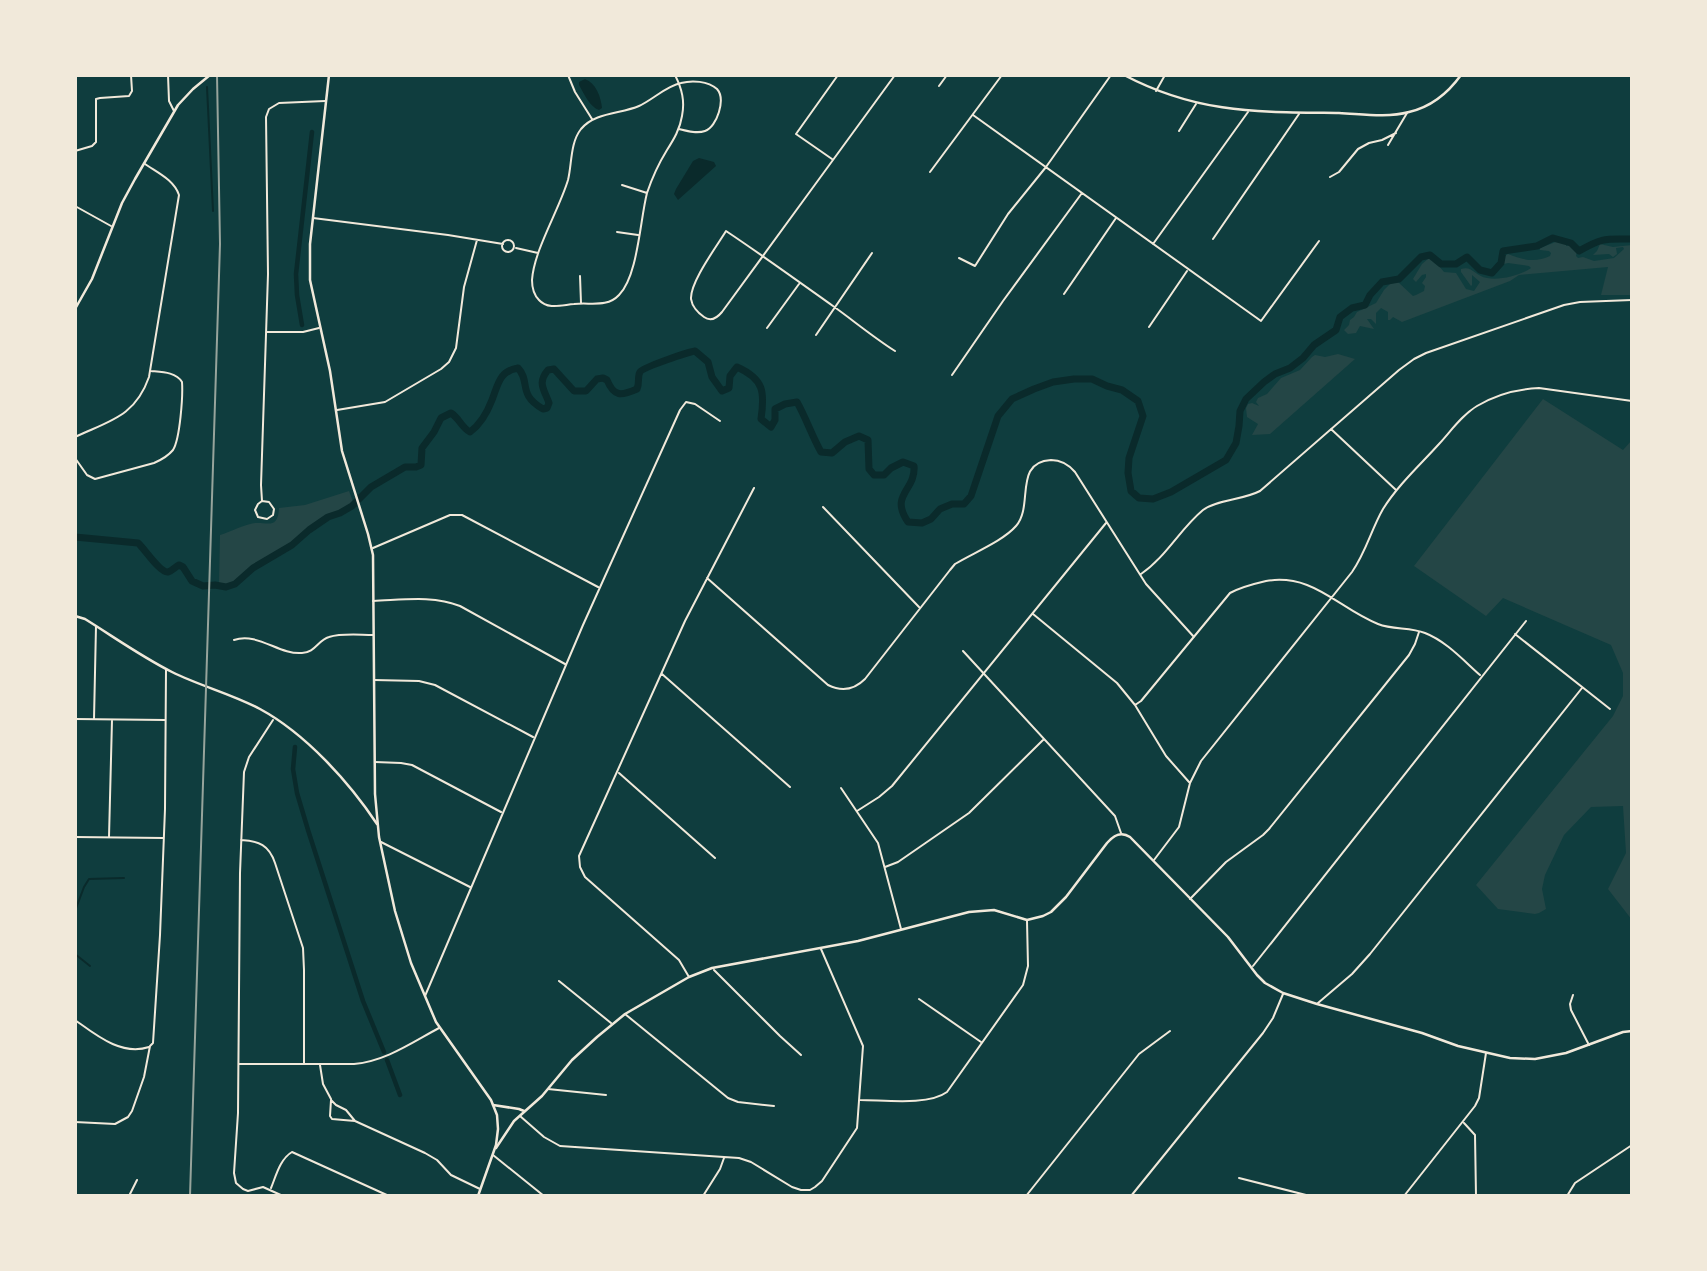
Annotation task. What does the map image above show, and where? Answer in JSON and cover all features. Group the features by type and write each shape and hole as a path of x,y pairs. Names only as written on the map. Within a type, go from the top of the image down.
{"street":[{"path":"75,151 95,144 96,99 129,96 132,91 131,75"},
{"path":"168,75 169,101 174,111"},
{"path":"75,309 94,274 126,195 174,111 187,94 210,75"},
{"path":"329,75 310,244 310,281 330,371 342,450 372,549 377,824 399,929 425,997 439,1028 493,1105 497,1115 498,1139 478,1196"},
{"path":"568,75 592,120"},
{"path":"675,75 679,83 683,104 679,129 648,193 629,279 620,294 608,303 552,306 541,302 534,292 532,281 539,253 566,186 576,139 582,128 592,120 637,106 679,83 710,85 718,90 721,99 716,119 710,129 700,132 679,129"},
{"path":"833,160 796,134 838,75"},
{"path":"895,75 763,256 722,312 716,318 706,318 691,301 699,275 726,230 763,256 800,283 835,307 895,351"},
{"path":"939,86 947,75"},
{"path":"930,172 1002,75"},
{"path":"959,258 975,266 1008,214 1046,167 1111,75"},
{"path":"1124,75 1156,91 1197,103 1249,111 1389,115 1423,107 1451,88 1461,75"},
{"path":"1156,91 1165,75"},
{"path":"262,501 268,260 266,114 271,107 279,103 327,101"},
{"path":"1180,131 1197,103"},
{"path":"1153,244 1249,111"},
{"path":"1388,145 1408,112"},
{"path":"1213,239 1300,113"},
{"path":"973,115 1261,321 1319,241"},
{"path":"1330,177 1339,172 1358,149 1396,133"},
{"path":"75,437 112,421 132,407 142,393 150,370 179,195 171,182 144,164"},
{"path":"622,185 648,193"},
{"path":"952,374 1082,193"},
{"path":"75,206 113,227"},
{"path":"1064,294 1116,217"},
{"path":"313,218 503,244"},
{"path":"617,232 639,236"},
{"path":"336,411 386,402 449,362 456,348 464,287 477,240"},
{"path":"505,240 510,240 514,247 507,252 503,249 503,244 505,240"},
{"path":"514,247 539,253"},
{"path":"816,335 872,253"},
{"path":"1149,327 1188,270"},
{"path":"580,276 581,304"},
{"path":"767,328 800,283"},
{"path":"1140,575 1202,511 1212,505 1244,498 1260,491 1405,365 1426,353 1564,305 1632,300"},
{"path":"266,332 304,332 320,328"},
{"path":"75,458 87,475 95,479 154,463 171,452 177,437 182,382 180,377 175,375 150,370"},
{"path":"1154,861 1179,827 1190,783 1200,761 1359,562 1377,519 1396,491 1468,412 1492,399 1539,388 1632,401"},
{"path":"425,997 599,587 680,410 686,402 695,404 720,421"},
{"path":"1331,429 1396,491"},
{"path":"707,578 824,682 841,690 850,689 862,682 955,564 1007,534 1018,524 1025,508 1027,476 1034,468 1042,462 1058,461 1072,468 1140,575 1158,599 1194,636"},
{"path":"689,977 679,960 585,877 579,856 685,621 754,488"},
{"path":"262,501 269,502 274,509 273,515 267,519 261,519 256,514 257,505 262,501"},
{"path":"823,507 919,608"},
{"path":"372,549 450,515 462,515 599,587"},
{"path":"857,811 892,786 1106,522"},
{"path":"1135,705 1230,593 1250,585 1279,579 1295,580 1378,625 1426,633 1482,677"},
{"path":"373,601 448,601 566,664"},
{"path":"1032,613 1117,683 1135,705 1166,755 1190,783"},
{"path":"75,616 166,669 251,705 274,718 334,770 360,799 377,824"},
{"path":"1251,969 1526,621"},
{"path":"94,719 96,626"},
{"path":"1190,899 1226,862 1269,829 1409,655 1419,631"},
{"path":"1516,634 1610,709"},
{"path":"234,640 246,637 290,652 304,653 311,652 324,639 333,636 374,635"},
{"path":"963,650 1115,816 1121,834"},
{"path":"75,1122 115,1124 128,1117 144,1077 150,1046 153,1043 164,838 166,669"},
{"path":"661,674 790,787"},
{"path":"374,680 419,681 435,685 534,738"},
{"path":"1317,1004 1352,974 1370,954 1583,688"},
{"path":"274,718 249,757 244,772 239,885 239,1113 234,1177 238,1185 245,1190 261,1187 283,1196"},
{"path":"75,719 166,720"},
{"path":"109,837 112,720"},
{"path":"885,867 898,862 969,813 1044,739"},
{"path":"375,762 412,765 502,812"},
{"path":"617,771 715,858"},
{"path":"841,788 878,844 902,930"},
{"path":"493,1154 504,1134 520,1115 548,1089 572,1060 612,1023 689,977 712,968 858,941 983,910 998,911 1027,920 1043,916 1051,912 1072,890 1107,843 1115,835 1121,834 1130,837 1228,937 1251,969 1283,993 1458,1046 1510,1058 1535,1059 1566,1053 1632,1031"},
{"path":"75,836 164,838"},
{"path":"241,840 255,841 270,850 301,940 304,970 304,1064"},
{"path":"380,841 471,888"},
{"path":"859,1100 924,1100 941,1096 951,1086 1023,985 1028,966 1027,920"},
{"path":"520,1115 552,1143 563,1147 724,1157 748,1161 797,1189 808,1190 817,1186 856,1129 863,1046 821,948"},
{"path":"712,968 801,1055"},
{"path":"559,981 612,1023"},
{"path":"1131,1196 1263,1033 1273,1018 1283,993"},
{"path":"1573,995 1570,1004 1572,1010 1590,1046"},
{"path":"919,999 982,1043"},
{"path":"625,1014 728,1098 738,1102 775,1106"},
{"path":"75,1020 111,1044 139,1049 150,1046"},
{"path":"239,1063 354,1064 379,1060 439,1028"},
{"path":"1026,1196 1139,1054 1170,1031"},
{"path":"1404,1196 1475,1106 1479,1098 1486,1053"},
{"path":"320,1064 323,1084 331,1100 346,1110 355,1121"},
{"path":"548,1089 606,1095"},
{"path":"331,1100 332,1119 355,1121 425,1153 437,1160 451,1175 481,1189"},
{"path":"493,1105 524,1111"},
{"path":"1463,1122 1475,1135 1476,1196"},
{"path":"1567,1196 1575,1182 1632,1145"},
{"path":"271,1190 281,1165 290,1152 389,1196"},
{"path":"493,1154 544,1196"},
{"path":"703,1196 720,1170 724,1157"},
{"path":"1239,1178 1310,1196"},
{"path":"129,1196 137,1180"}],"shaded area":[{"path":"585,79 597,91 602,108 599,110 590,103 579,85 579,82"},
{"path":"699,158 714,162 716,166 678,200 674,194 676,189 693,161"},
{"path":"1561,240 1566,246 1570,245 1577,251 1578,258 1594,261 1614,258 1624,249 1616,248 1617,254 1613,257 1609,254 1593,255 1600,244 1613,247 1632,245 1632,295 1601,295 1608,267 1519,275 1510,281 1402,322 1393,317 1388,320 1388,312 1381,308 1376,313 1376,324 1367,319 1374,329 1360,326 1356,333 1348,334 1344,330 1357,312 1376,303 1392,282 1398,282 1413,296 1424,291 1425,286 1422,283 1426,274 1416,282 1413,279 1429,258 1444,272 1456,273 1466,289 1474,291 1480,282 1472,275 1471,286 1461,269 1468,268 1492,279 1516,275 1531,268 1504,264 1502,258 1508,254 1529,260 1545,258 1551,253 1540,248"},
{"path":"1338,354 1355,359 1270,434 1252,435 1258,424 1247,417 1248,404 1259,406 1256,402 1258,398 1267,394 1281,378 1300,370 1315,355 1325,357"},
{"path":"1543,399 1623,450 1632,440 1632,920 1608,889 1626,853 1623,806 1591,807 1564,835 1545,875 1542,889 1546,909 1539,913 1498,909 1476,885 1613,716 1623,696 1623,673 1611,645 1503,598 1486,616 1414,566"},
{"path":"349,491 354,504 352,506 328,517 292,545 253,568 235,584 226,587 219,585 220,535 251,524 274,522 279,508 305,505"}],"waterway":[{"path":"207,87 213,211"},
{"path":"302,325 296,274 312,132"},
{"path":"75,537 138,543 165,571 168,572 179,565 192,581 203,586 226,587 235,584 253,568 292,545 328,517 352,506 371,487 405,467 421,465 422,448 441,418 451,413 470,432 486,414 500,379 507,372 518,368 530,398 543,409 547,408 549,403 542,382 548,370 554,369 574,391 586,391 597,379 603,378 612,390 622,394 637,389 639,374 643,370 695,351 708,362 712,377 722,391 729,388 730,376 737,367 753,376 761,387 761,419 771,427 775,420 775,409 797,402 821,452 832,453 845,442 859,436 868,440 869,469 874,475 884,475 903,462 914,466 914,474 901,505 908,522 922,523 931,519 940,509 952,504 964,504 971,496 998,416 1012,399 1053,382 1074,379 1092,379 1122,390 1138,401 1143,416 1129,458 1128,473 1131,491 1139,498 1153,499 1171,492 1226,460 1236,443 1240,411 1246,399 1264,382 1290,368 1314,345 1336,330 1340,317 1352,308 1365,305 1382,282 1399,279 1421,257 1430,255 1441,264 1456,264 1467,257 1480,270 1492,273 1501,263 1503,251 1537,246 1553,238 1571,243 1579,251 1605,240 1632,239"},
{"path":"295,747 293,769 297,793 363,1001 384,1052"},
{"path":"75,911 89,879 124,878"},
{"path":"75,954 90,966"},
{"path":"387,1060 400,1095"}],"railway":[{"path":"190,1196 220,244 217,75"}]}
